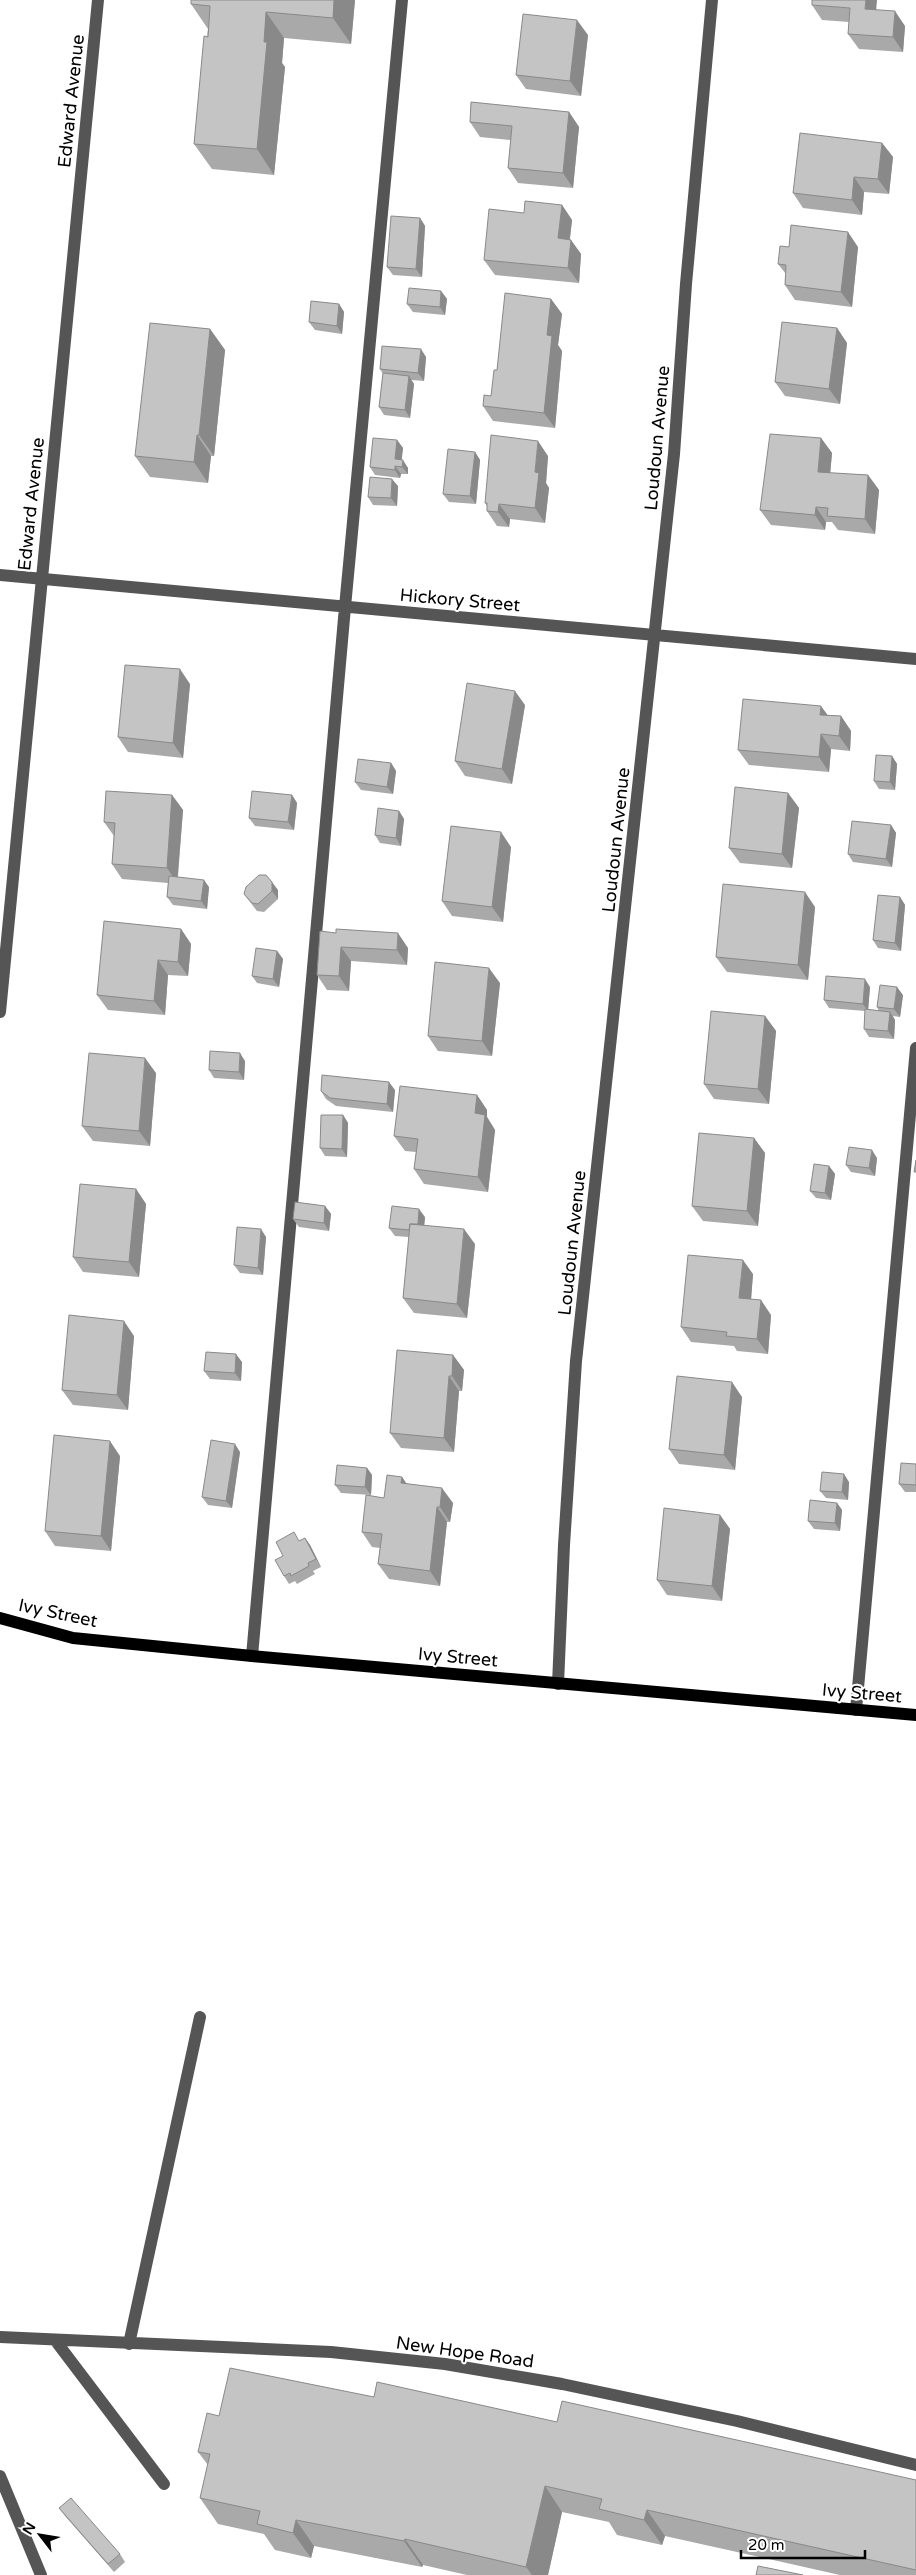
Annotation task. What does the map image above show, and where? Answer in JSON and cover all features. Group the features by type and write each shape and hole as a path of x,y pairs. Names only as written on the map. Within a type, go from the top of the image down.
{"main road":[{"name":"Ivy Street","path":"0,1618 73,1638 558,1684 916,1715"}],"street":[{"name":"Edward Avenue","path":"0,1012 98,0"},
{"path":"252,1656 345,607 402,0"},
{"name":"Loudoun Avenue","path":"558,1684 564,1545 576,1360 656,635 674,454 686,284 712,0"},
{"name":"Hickory Street","path":"0,575 916,659"},
{"path":"856,1710 916,1048"},
{"path":"129,2344 200,2017"},
{"name":"New Hope Road","path":"0,2337 331,2352 445,2364 611,2395 737,2422 916,2465"},
{"path":"55,2340 164,2484"},
{"path":"0,2476 41,2575"}],"building":[{"path":"191,0 334,0 333,18 266,12 264,42 267,42 257,149 194,144 204,36 208,37 210,6 191,4"},
{"path":"812,0 866,0 865,9 895,11 893,37 848,34 850,8 812,5"},
{"path":"523,14 577,20 570,81 516,75"},
{"path":"471,102 569,112 563,173 508,168 512,126 470,122"},
{"path":"800,133 882,143 878,179 854,177 852,200 793,193"},
{"path":"525,201 562,205 558,238 571,240 568,268 484,260 489,209 524,213"},
{"path":"391,216 420,218 416,269 387,267"},
{"path":"791,225 848,232 841,292 785,285 786,265 778,264 780,246 789,247"},
{"path":"409,288 441,291 440,307 407,304"},
{"path":"505,293 551,299 547,335 552,336 544,413 483,406 484,395 491,396 494,370 497,370"},
{"path":"311,301 339,304 337,326 309,322"},
{"path":"782,322 837,328 829,389 775,382"},
{"path":"150,323 210,329 199,435 197,435 194,462 135,456"},
{"path":"382,346 421,349 418,373 380,369"},
{"path":"383,373 409,376 405,410 379,407"},
{"path":"770,434 821,438 818,472 868,475 865,519 827,516 828,508 816,507 815,515 760,510"},
{"path":"491,435 538,441 535,472 539,473 535,508 499,504 498,512 487,511 487,503 485,503"},
{"path":"373,438 397,440 395,459 403,460 402,467 395,466 395,470 370,467"},
{"path":"448,449 475,452 470,496 443,494"},
{"path":"370,477 392,479 391,498 368,497"},
{"path":"125,665 180,669 173,743 118,737"},
{"path":"467,683 515,691 502,769 455,761"},
{"path":"743,699 821,706 820,715 841,716 839,736 821,734 819,757 738,750"},
{"path":"876,755 892,756 890,782 874,781"},
{"path":"358,759 391,763 387,787 355,782"},
{"path":"735,787 788,793 782,854 729,848"},
{"path":"106,791 172,795 167,868 112,864 115,823 104,822"},
{"path":"252,791 292,795 288,822 249,818"},
{"path":"378,808 399,811 396,838 375,835"},
{"path":"852,821 891,825 886,859 848,854"},
{"path":"451,826 501,832 492,907 442,901"},
{"path":"259,875 266,875 272,882 272,891 258,904 252,903 244,894 246,887"},
{"path":"169,876 204,880 201,901 167,897"},
{"path":"723,884 805,892 798,965 716,957"},
{"path":"878,895 900,897 895,943 873,940"},
{"path":"104,921 181,929 178,962 158,960 154,1001 97,995"},
{"path":"336,929 398,933 397,950 341,947 339,976 317,975 320,931 336,933"},
{"path":"256,948 277,951 273,979 252,976"},
{"path":"435,962 489,968 482,1041 428,1036"},
{"path":"826,976 865,979 863,1004 824,1000"},
{"path":"880,985 897,987 894,1009 877,1007"},
{"path":"865,1009 890,1012 888,1031 864,1029"},
{"path":"711,1011 765,1016 758,1089 704,1084"},
{"path":"210,1051 240,1053 239,1072 209,1070"},
{"path":"89,1053 145,1058 139,1131 82,1126"},
{"path":"322,1075 389,1082 387,1104 330,1098 321,1091"},
{"path":"400,1086 477,1095 475,1113 485,1115 478,1177 414,1169 418,1139 394,1136"},
{"path":"321,1115 343,1115 342,1149 320,1148"},
{"path":"699,1133 754,1138 747,1211 692,1206"},
{"path":"849,1147 872,1150 869,1168 846,1165"},
{"path":"814,1164 829,1166 825,1193 810,1191"},
{"path":"80,1184 136,1189 129,1262 73,1257"},
{"path":"295,1202 325,1206 324,1223 293,1219"},
{"path":"392,1206 419,1209 418,1224 410,1224 409,1230 389,1228"},
{"path":"410,1224 464,1229 457,1304 403,1298"},
{"path":"237,1227 261,1229 258,1268 234,1265"},
{"path":"688,1255 743,1260 739,1298 761,1300 757,1339 726,1336 727,1332 681,1327"},
{"path":"69,1315 124,1321 117,1395 62,1390"},
{"path":"397,1350 453,1355 452,1376 449,1376 444,1438 390,1433"},
{"path":"206,1352 236,1354 235,1373 204,1371"},
{"path":"677,1376 732,1382 724,1455 669,1449"},
{"path":"54,1435 110,1441 101,1536 45,1531"},
{"path":"211,1440 235,1444 226,1501 202,1497"},
{"path":"901,1463 916,1464 916,1485 899,1484"},
{"path":"337,1465 367,1468 365,1487 335,1485"},
{"path":"822,1472 844,1474 842,1492 820,1491"},
{"path":"387,1475 402,1477 401,1483 442,1488 440,1507 437,1507 430,1571 378,1564 382,1534 362,1532 366,1495 384,1498"},
{"path":"810,1500 837,1503 835,1523 808,1521"},
{"path":"664,1508 720,1515 712,1586 657,1580"},
{"path":"294,1532 299,1541 305,1538 316,1559 308,1563 309,1566 291,1576 290,1573 284,1576 275,1560 283,1556 276,1542"},
{"path":"230,2368 374,2397 377,2382 557,2422 562,2401 916,2480 916,2570 647,2510 644,2520 599,2509 602,2499 545,2486 526,2567 405,2539 404,2541 296,2520 293,2533 257,2524 260,2511 200,2498 210,2454 198,2452 207,2413 219,2416"},
{"path":"71,2498 120,2554 108,2564 59,2508"},
{"path":"758,2566 803,2575 756,2575"}]}
